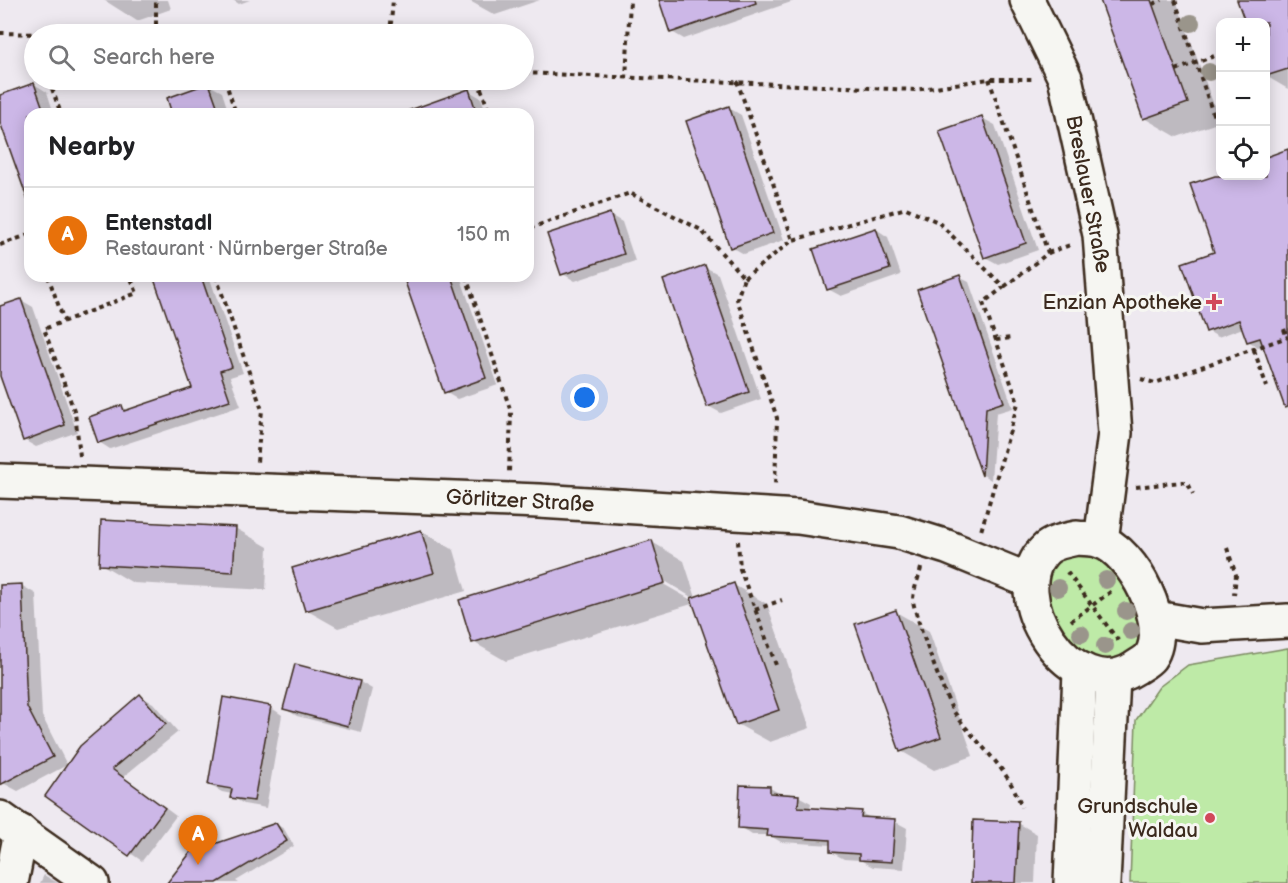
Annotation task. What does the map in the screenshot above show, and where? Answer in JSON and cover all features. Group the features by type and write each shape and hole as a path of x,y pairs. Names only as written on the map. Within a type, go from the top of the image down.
{"street":[{"name":"Breslauer Straße","path":"1027,0 1065,78 1100,235 1115,433 1101,541"},
{"name":"Görlitzer Straße","path":"0,481 508,500 774,516 860,524 928,541 1030,581"},
{"path":"1077,538 1101,541 1119,554 1150,600 1156,618 1156,639 1149,657 1125,671 1080,672 1058,652 1048,637 1033,604 1030,581 1037,560 1048,548 1077,538"},
{"path":"1156,618 1202,626 1288,621"},
{"path":"1103,883 1125,671"},
{"path":"1071,883 1080,672"},
{"path":"11,825 11,883"},
{"path":"11,825 93,883"}],"path":[{"path":"156,0 156,24"},
{"path":"391,24 393,0"},
{"path":"626,79 630,0"},
{"path":"1153,4 1162,0"},
{"path":"1175,0 1214,117"},
{"path":"0,33 24,34"},
{"path":"1176,70 1216,56"},
{"path":"534,74 915,90 989,79 1065,78"},
{"path":"973,558 1018,403 982,303 1048,253 989,79"},
{"path":"737,81 793,240"},
{"path":"53,90 59,108"},
{"path":"228,90 234,108"},
{"path":"482,90 488,108"},
{"path":"534,225 630,194 701,230 744,278"},
{"path":"774,516 777,418 737,299 744,278 793,240 906,208 938,222 1004,287"},
{"path":"0,244 24,236"},
{"path":"50,282 64,321"},
{"path":"84,483 75,413 44,329 137,293 132,282"},
{"path":"218,282 262,410 255,490"},
{"path":"468,282 511,412 508,500"},
{"path":"1112,370 1155,383 1287,337 1284,329"},
{"path":"996,340 1011,338"},
{"path":"1254,350 1267,387"},
{"path":"1108,486 1140,488 1182,482 1188,483 1193,494"},
{"path":"736,514 740,569 776,665"},
{"path":"928,541 913,600 944,693 953,709 994,756 1016,792 1022,807"},
{"path":"1048,548 1092,606 1125,671"},
{"path":"1227,548 1236,575 1231,626"},
{"path":"1048,637 1134,575"},
{"path":"756,610 782,600"}],"green space":[{"path":"1088,551 1109,565 1133,603 1141,630 1134,653 1111,663 1081,657 1061,632 1048,605 1043,576 1060,557"},
{"name":"Grundschule Waldau","path":"1288,648 1288,883 1130,883 1136,720 1159,687 1188,665"}],"building":[{"path":"659,0 755,0 756,3 670,33"},
{"path":"1100,0 1151,0 1188,103 1143,119"},
{"path":"1237,0 1288,0 1288,69 1270,75 1270,18 1244,18"},
{"path":"24,87 24,90 36,90 43,108 24,108 24,190 0,122 0,95"},
{"path":"189,90 211,90 218,108 170,108 167,98"},
{"path":"469,90 475,108 415,108"},
{"path":"729,106 773,233 730,248 686,121"},
{"path":"982,116 1026,243 984,258 939,131"},
{"path":"1288,149 1288,407 1285,408 1260,338 1247,342 1239,320 1206,332 1182,263 1214,252 1190,184 1215,176 1216,180 1270,180 1270,156"},
{"path":"610,213 624,254 561,275 547,234"},
{"path":"876,228 890,269 827,290 813,249"},
{"path":"705,265 749,392 707,407 663,280"},
{"path":"960,275 1004,402 986,408 982,476 917,290"},
{"path":"155,282 203,282 232,367 220,371 230,400 98,443 89,417 122,405 124,411 192,388"},
{"path":"405,282 453,282 486,378 444,393"},
{"path":"21,299 65,425 23,441 0,376 0,306"},
{"path":"101,520 236,527 233,572 99,565"},
{"path":"421,530 434,573 305,611 292,568"},
{"path":"652,540 665,583 472,643 459,600"},
{"path":"734,583 779,710 736,725 691,598"},
{"path":"22,584 27,707 53,757 0,785 0,585"},
{"path":"896,610 941,737 900,752 855,624"},
{"path":"295,664 360,681 348,726 283,709"},
{"path":"140,694 166,724 112,769 165,808 129,856 45,796 80,746"},
{"path":"223,697 271,706 254,801 230,798 232,789 208,785"},
{"path":"740,785 770,786 770,793 799,795 798,807 862,811 861,817 895,819 892,862 859,860 859,854 830,852 830,840 767,836 768,830 738,828"},
{"path":"973,820 1019,822 1016,883 971,883"},
{"path":"276,823 287,841 217,883 167,883 191,852"}],"place":[{"name":"Enzian Apotheke","path":"1214,302"},
{"name":"Grundschule Waldau","path":"1210,818"},
{"name":"Entenstadl","path":"198,865"}]}
